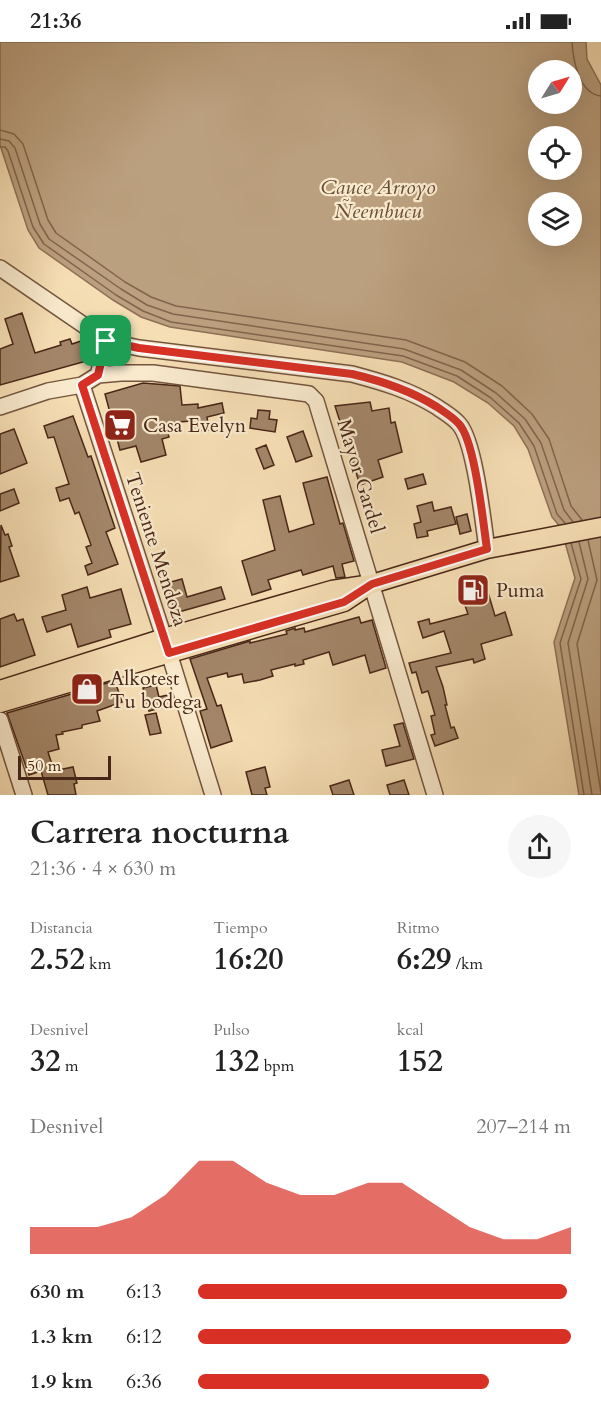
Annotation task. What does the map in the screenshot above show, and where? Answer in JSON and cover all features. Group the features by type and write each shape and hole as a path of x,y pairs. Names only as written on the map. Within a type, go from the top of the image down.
{"main road":[{"path":"0,703 332,590 372,584 487,549 601,527"},
{"path":"0,690 167,645"}],"street":[{"path":"0,268 106,341 139,348 352,374 385,382 416,394 460,424 466,436 472,455 487,549"},
{"path":"98,375 106,341"},
{"name":"Mayor Gardel","path":"82,385 98,375 153,373 309,394 316,401 435,795"},
{"path":"0,400 45,386 82,385"},
{"path":"0,407 48,391 82,385"},
{"name":"Teniente Mendoza","path":"82,385 167,645 213,795"},
{"path":"0,720 24,795"}],"water":[{"name":"Cauce Arroyo Ñeembucu","path":"0,42 586,42 587,59 601,85 601,795 579,795 554,642 575,578 561,528 552,517 528,449 514,426 488,403 454,382 402,362 170,327 141,317 39,248 28,230 0,145"}],"building":[{"path":"22,313 35,353 61,345 60,342 70,339 72,344 81,341 90,360 0,385 0,349 13,344 5,319"},
{"path":"143,383 180,386 182,405 198,404 198,408 222,403 224,413 207,417 209,430 193,431 192,421 165,423 169,437 162,439 166,455 141,462 136,446 120,450 105,394"},
{"path":"370,402 372,411 389,408 391,423 395,422 402,452 378,460 383,477 360,485 335,406"},
{"path":"258,410 270,411 269,419 277,420 275,432 250,428 251,418 257,419"},
{"path":"73,416 88,457 91,456 115,528 106,532 118,564 88,575 85,566 92,563 86,547 91,545 79,512 75,514 69,498 60,501 56,488 69,484 54,437 48,438 44,426"},
{"path":"14,429 27,463 0,474 0,434"},
{"path":"303,431 312,456 296,462 287,437"},
{"path":"266,445 274,465 264,469 256,449"},
{"path":"423,474 426,484 408,489 405,479"},
{"path":"327,477 340,524 343,523 354,561 342,564 345,577 336,578 333,566 303,575 301,570 268,580 271,589 252,595 242,561 275,550 263,500 280,496 289,532 314,524 303,483"},
{"path":"14,489 19,503 0,511 0,494"},
{"path":"432,502 434,511 451,507 456,524 427,531 428,536 417,538 414,524 421,522 417,506"},
{"path":"467,514 471,531 460,534 456,517"},
{"path":"1,525 5,535 8,534 12,546 9,547 19,576 0,582"},
{"path":"182,579 187,597 221,587 225,599 175,613 167,583"},
{"path":"87,587 90,598 121,589 131,624 109,630 111,637 78,647 71,624 47,632 42,617 66,610 62,595"},
{"path":"487,589 495,616 505,612 512,635 481,644 485,659 474,663 473,659 436,667 443,687 451,728 454,727 458,738 435,746 431,735 435,734 431,716 435,715 428,691 422,693 416,672 412,673 409,663 451,653 444,631 423,638 418,622 429,619 430,624 468,614 462,597"},
{"path":"14,614 17,621 23,619 35,655 0,667 0,619"},
{"path":"359,617 361,623 372,620 386,668 370,673 365,655 333,665 329,652 303,660 304,664 271,670 273,676 260,680 244,683 242,674 228,677 227,673 207,678 217,706 221,705 232,741 211,748 200,711 207,709 190,659 250,641 250,643 287,634 286,631 295,628 295,630 304,628 305,632"},
{"path":"115,681 122,702 97,711 100,721 56,735 59,749 48,752 54,771 73,767 77,783 74,784 76,795 48,795 41,771 29,775 7,713 75,693 77,703 100,698 96,686"},
{"path":"156,685 159,697 172,694 175,704 149,711 143,688"},
{"path":"156,713 161,733 150,735 145,715"},
{"path":"403,723 414,759 386,766 382,750 400,746 394,725"},
{"path":"265,767 270,787 265,788 267,795 252,795 246,772"},
{"path":"349,780 354,795 333,795 330,786"},
{"path":"404,780 409,795 390,795 387,785"}],"place":[{"name":"Casa Evelyn","path":"120,425"},
{"name":"Puma","path":"473,590"},
{"name":"Alkotest Tu bodega","path":"87,689"}],"route":[{"path":"106,341 139,348 352,374 385,382 416,394 460,424 466,436 472,455 487,549 372,584 344,602 169,653 82,385 98,375 106,341"}]}
